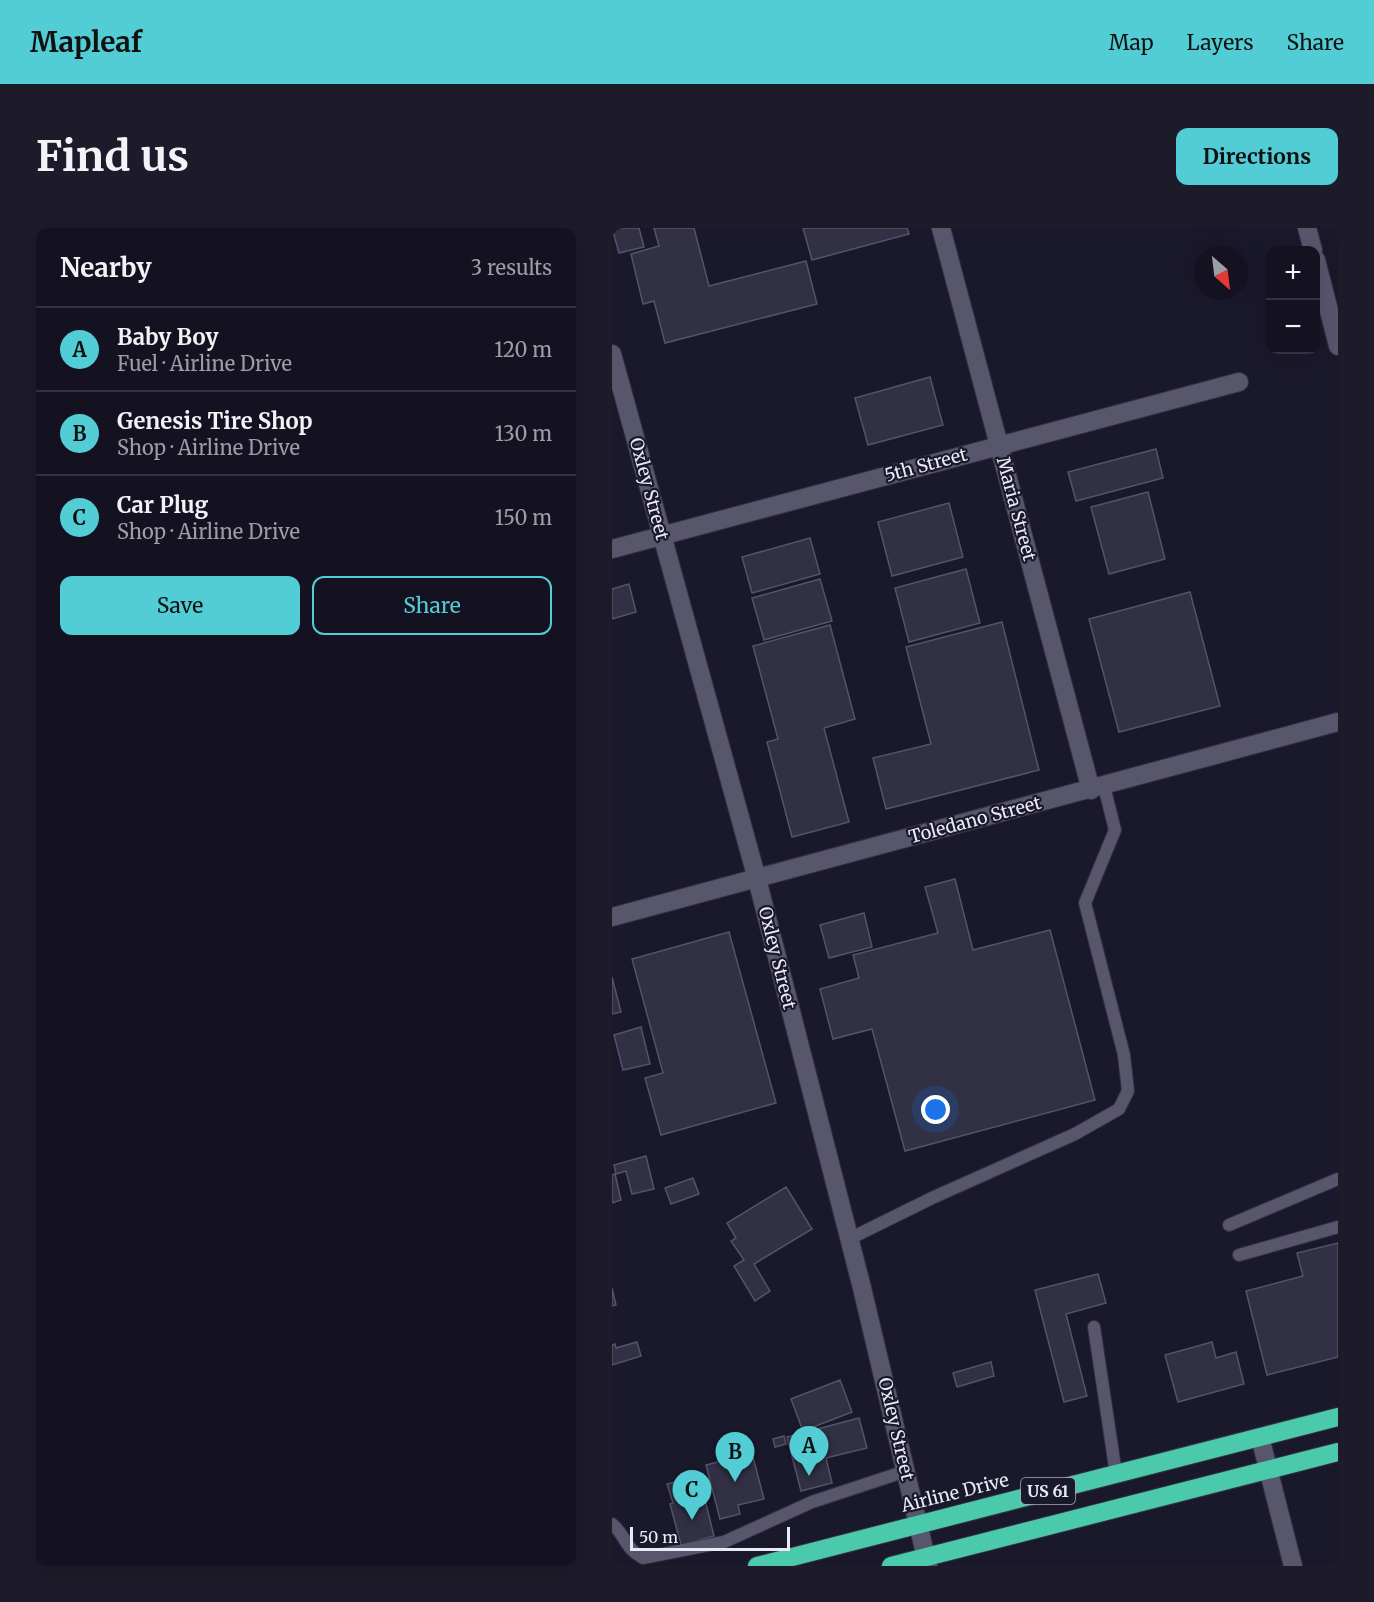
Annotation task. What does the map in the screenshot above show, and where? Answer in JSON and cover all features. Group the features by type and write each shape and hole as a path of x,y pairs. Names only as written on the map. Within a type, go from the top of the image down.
{"highway":[{"name":"Airline Drive","path":"758,1566 1338,1417"},
{"name":"US 61","path":"891,1566 926,1561 1338,1452"}],"street":[{"name":"Maria Street","path":"941,228 999,446 1097,788"},
{"path":"1307,228 1312,246"},
{"path":"1320,276 1338,346"},
{"name":"Oxley Street","path":"612,354 757,879 849,1239 926,1561"},
{"name":"5th Street","path":"612,549 1239,382"},
{"name":"Toledano Street","path":"612,917 1338,722"},
{"path":"1260,1437 1293,1566"}],"lane":[{"path":"849,1239 932,1198 1075,1134 1119,1109 1128,1091 1124,1055 1085,903 1115,830 1097,788"},
{"path":"1229,1225 1338,1179"},
{"path":"1239,1256 1338,1227"},
{"path":"1094,1327 1116,1474"},
{"path":"612,1524 618,1528 634,1553 655,1561 724,1542 812,1502 906,1471"}],"building":[{"path":"612,228 639,228 644,247 619,253"},
{"path":"654,228 694,228 709,286 806,261 817,304 665,343 654,301 643,304 631,254 659,246"},
{"path":"803,228 907,228 909,234 812,260"},
{"path":"930,377 943,425 868,445 855,398"},
{"path":"1156,449 1163,478 1076,501 1068,472"},
{"path":"1148,492 1165,559 1109,574 1091,507"},
{"path":"949,503 963,557 892,576 878,522"},
{"path":"810,538 820,574 752,593 742,557"},
{"path":"966,569 980,623 909,642 895,588"},
{"path":"820,579 832,621 764,640 752,598"},
{"path":"629,584 636,612 612,619 612,589"},
{"path":"1190,592 1220,706 1119,732 1089,619"},
{"path":"1002,622 1039,770 886,809 873,758 931,744 906,647"},
{"path":"830,625 855,719 824,728 849,822 792,837 767,742 778,739 753,646"},
{"path":"955,879 973,950 1050,930 1095,1100 905,1151 872,1029 833,1039 820,989 859,978 853,955 938,933 925,887"},
{"path":"864,913 872,947 829,958 820,925"},
{"path":"729,932 776,1103 661,1135 645,1078 663,1073 632,959"},
{"path":"612,977 621,1012 612,1014"},
{"path":"641,1027 650,1064 623,1070 614,1035"},
{"path":"646,1156 654,1189 632,1194 626,1171 616,1174 614,1165"},
{"path":"615,1174 621,1200 612,1203 612,1175"},
{"path":"693,1178 699,1194 671,1204 665,1188"},
{"path":"786,1187 812,1229 754,1264 770,1291 755,1301 734,1266 744,1260 731,1241 736,1238 727,1223"},
{"path":"1338,1243 1338,1357 1267,1375 1246,1291 1303,1276 1297,1253"},
{"path":"1098,1274 1106,1303 1066,1314 1087,1396 1064,1402 1035,1290"},
{"path":"612,1288 616,1305 612,1306"},
{"path":"637,1342 641,1356 612,1365 612,1345 615,1344 616,1348"},
{"path":"1212,1342 1216,1358 1236,1352 1244,1384 1178,1402 1165,1355"},
{"path":"991,1362 994,1376 957,1387 953,1373"},
{"path":"840,1380 852,1412 803,1431 791,1399"},
{"path":"859,1418 867,1448 826,1458 832,1483 801,1491 787,1437"},
{"path":"784,1436 786,1444 775,1447 773,1439"},
{"path":"752,1453 764,1499 738,1505 740,1514 720,1519 706,1465"},
{"path":"692,1478 697,1497 704,1496 714,1536 681,1545 667,1484"}],"place":[{"name":"Baby Boy","path":"809,1476"},
{"name":"Genesis Tire Shop","path":"735,1482"},
{"name":"Car Plug","path":"692,1520"}]}
